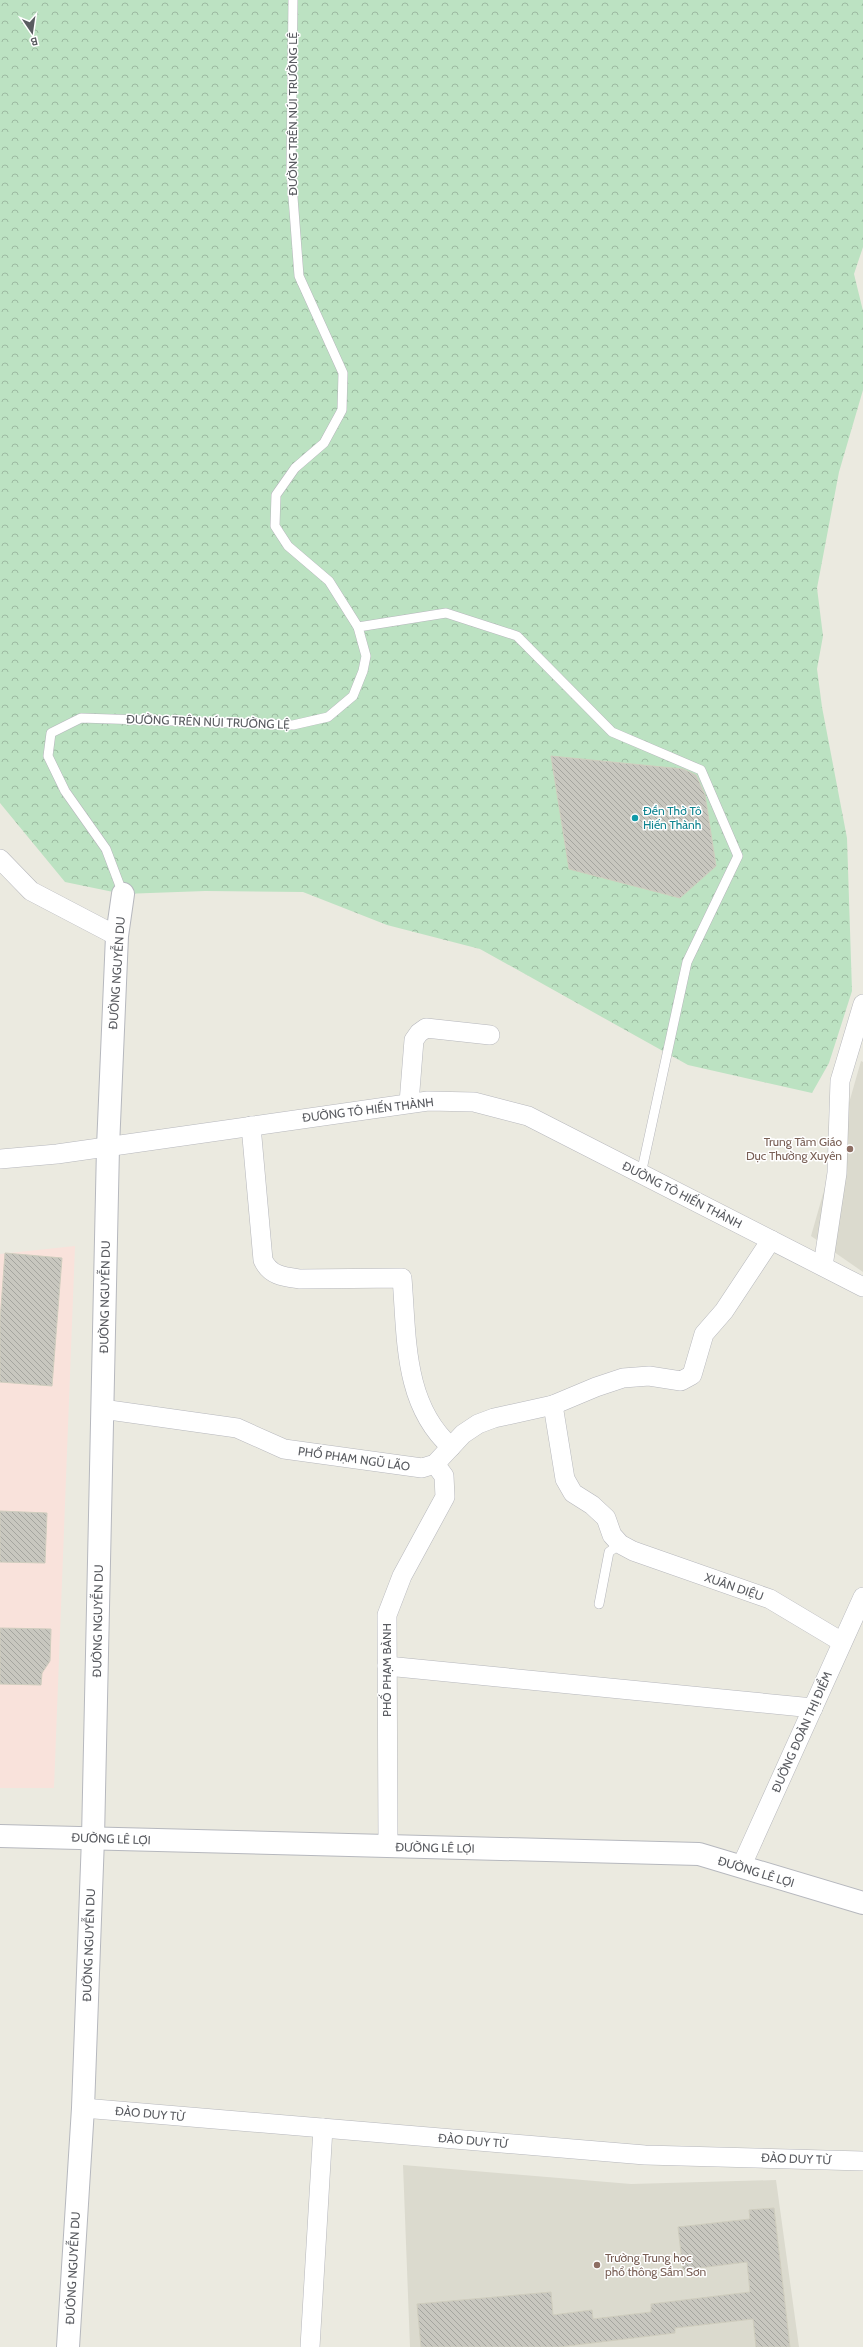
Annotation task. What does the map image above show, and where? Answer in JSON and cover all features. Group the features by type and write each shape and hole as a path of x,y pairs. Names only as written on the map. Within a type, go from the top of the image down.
{"street":[{"path":"0,859 32,891 117,936"},
{"name":"ĐƯỜNG NGUYỄN DU","path":"68,2347 83,2108 93,1838 108,1147 117,936 123,894"},
{"path":"823,1266 836,1173 840,1081 863,1004"},
{"path":"409,1103 414,1040 419,1033 426,1028 490,1034"},
{"name":"ĐƯỜNG TÔ HIẾN THÀNH","path":"0,1159 57,1154 409,1103 428,1101 474,1102 528,1116 863,1287"},
{"path":"251,1126 266,1266 270,1271 284,1277 300,1279 402,1278 412,1382 429,1424 451,1447"},
{"path":"435,1464 463,1434 478,1424 494,1418 553,1405 596,1387 623,1378 649,1376 681,1381 687,1379 692,1375 704,1334 724,1311 771,1240"},
{"name":"XUÂN DIỆU","path":"553,1405 565,1479 573,1493 592,1504 606,1518 612,1535 620,1544 633,1552 770,1599 851,1636"},
{"name":"PHỐ PHẠM NGŨ LÃO","path":"102,1409 237,1428 284,1449 422,1468 435,1464"},
{"name":"PHỐ PHẠM BÀNH","path":"388,1846 387,1615 402,1576 445,1497 444,1476 435,1464"},
{"name":"ĐƯỜNG ĐOÀN THỊ ĐIỂM","path":"741,1867 813,1708 851,1636 863,1597"},
{"path":"387,1666 813,1708"},
{"name":"ĐƯỜNG LÊ LỢI","path":"0,1836 699,1854 863,1903"},
{"name":"ĐÀO DUY TỪ","path":"83,2108 646,2155 863,2161"},
{"path":"310,2347 322,2128"}],"lane":[{"name":"ĐƯỜNG TRÊN NÚI TRƯỜNG LỆ","path":"123,894 106,849 65,791 48,756 51,733 80,718 293,725 328,717 353,696 363,671 366,656 358,627 328,581 288,546 275,526 276,495 295,468 324,443 342,410 343,372 299,276 291,171 293,0"},
{"path":"358,627 446,614 517,636 612,732 701,770 738,856 687,962 641,1174"},
{"path":"598,1604 609,1552 620,1544"}],"shaded area":[{"name":"Trung Tâm Giáo Dục Thường Xuyên","path":"861,1061 863,1062 863,1272 811,1236"},
{"path":"75,1246 54,1788 0,1788 0,1254"},
{"name":"Trường Trung học phổ thông Sầm Sơn","path":"403,2165 631,2184 776,2180 799,2347 410,2347"}],"green space":[{"path":"0,0 863,0 863,247 854,274 863,311 863,390 839,472 817,588 823,636 817,669 822,707 847,838 852,991 829,1063 812,1093 688,1065 480,949 387,925 303,892 205,891 123,894 65,882 0,803"}],"building":[{"name":"Đền Thờ Tô Hiến Thành","path":"551,756 683,769 696,775 705,795 716,866 680,898 569,869"},
{"path":"5,1253 62,1258 52,1386 0,1382 0,1321"},
{"path":"0,1511 47,1513 45,1563 0,1562"},
{"path":"0,1628 51,1629 50,1661 42,1673 41,1685 0,1684"},
{"path":"774,2208 790,2347 756,2347 753,2319 675,2328 675,2333 559,2347 421,2347 417,2304 551,2292 553,2315 592,2310 593,2319 651,2312 651,2304 750,2292 747,2262 683,2270 678,2227 750,2219 749,2210"}],"place":[{"name":"Đền Thờ Tô Hiến Thành","path":"635,818"},
{"name":"Trung Tâm Giáo Dục Thường Xuyên","path":"850,1149"},
{"name":"Trường Trung học phổ thông Sầm Sơn","path":"597,2265"}]}
